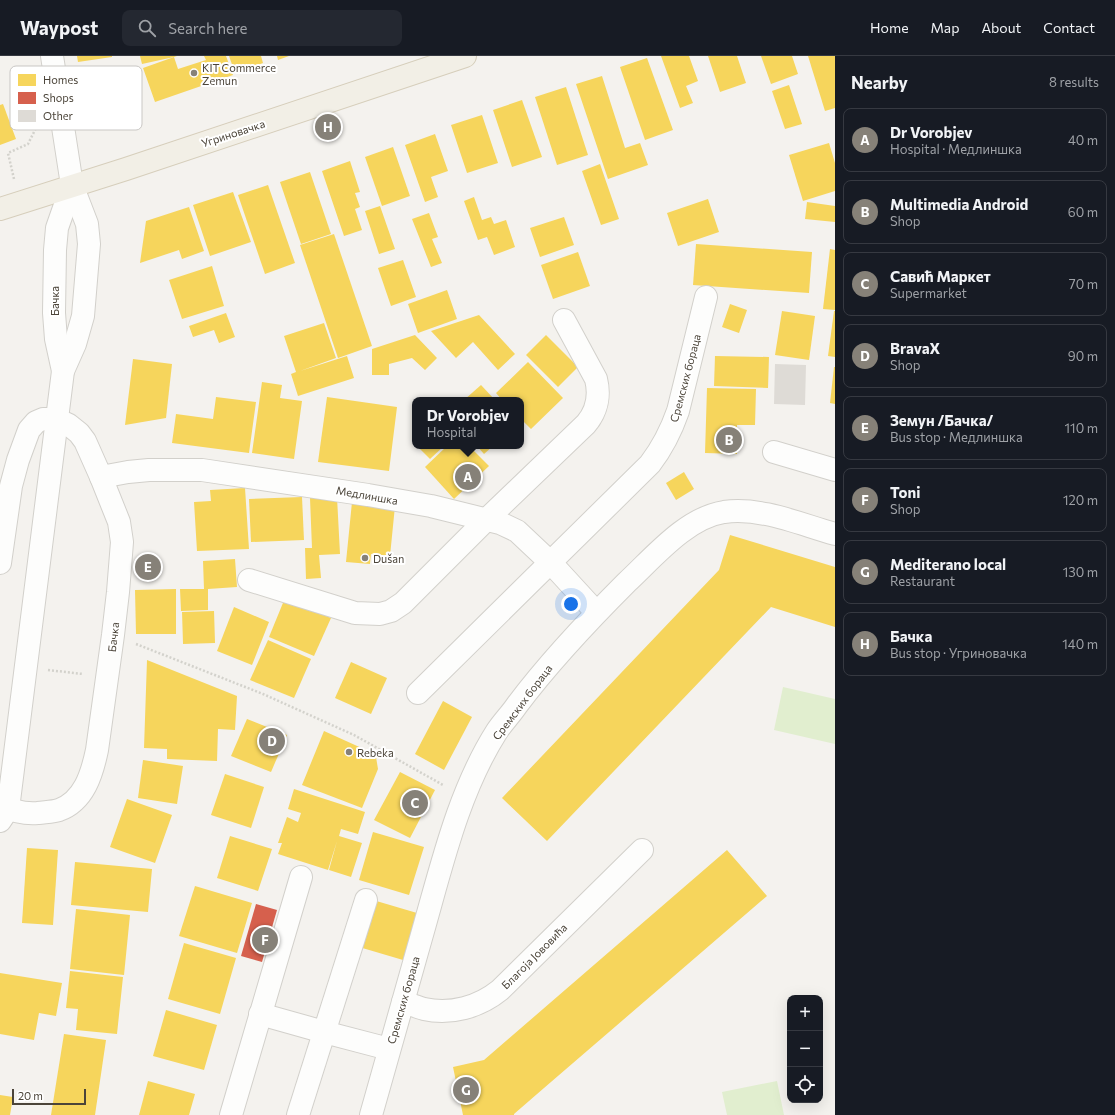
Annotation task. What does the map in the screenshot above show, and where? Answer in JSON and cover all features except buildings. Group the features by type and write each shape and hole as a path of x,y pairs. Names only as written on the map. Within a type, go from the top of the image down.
{"main road":[{"name":"Угриновачка","path":"0,209 465,56"}],"street":[{"path":"52,56 54,66"},
{"path":"63,130 72,186"},
{"name":"Бачка","path":"63,371 56,339 54,320 55,250 57,228 72,186"},
{"name":"Бачка","path":"56,419 79,432 101,477 119,522 122,542 118,592 108,676 94,764 86,786 80,795 59,810 32,813 2,811 25,668 56,419 63,371 76,344 83,316 89,244 87,224 72,186"},
{"name":"Сремских бораца","path":"418,693 650,464 666,440 678,411 706,297"},
{"path":"249,580 355,613 380,614 392,611 403,602 586,424 595,410 598,387 596,379 564,320"},
{"path":"0,563 11,486 24,442 36,422 43,419 56,419"},
{"path":"774,452 835,470"},
{"name":"Медлиншка","path":"101,477 149,470 202,470 431,506 500,523 516,531 550,563 596,612"},
{"name":"Сремских бораца","path":"371,1115 450,837 465,797 481,759 497,731 535,681 596,612 666,545 691,524 723,512 764,513 835,534"},
{"name":"Благоја Јововића","path":"403,1002 424,1009 440,1011 457,1010 489,999 500,990 642,850"},
{"path":"231,1115 301,877"},
{"path":"298,1115 366,900"},
{"path":"260,1014 389,1049"}],"path":[{"path":"20,202 8,153 28,144 35,130"},
{"path":"113,636 264,694 354,735 465,797"},
{"path":"25,668 108,676"}],"green space":[{"path":"783,687 835,699 835,744 774,730"},
{"path":"777,1081 784,1115 727,1115 722,1092"}],"place":[{"name":"KIT Commerce Zemun","path":"194,73"},
{"name":"Бачка","path":"328,127"},
{"name":"Multimedia Android","path":"729,440"},
{"name":"Dr Vorobjev","path":"468,477"},
{"name":"Dušan","path":"365,558"},
{"name":"Земун /Бачка/","path":"148,567"},
{"name":"BravaX","path":"272,741"},
{"name":"Rebeka","path":"349,752"},
{"name":"Савић Маркет","path":"415,803"},
{"name":"Toni","path":"265,940"},
{"name":"Mediterano local","path":"466,1090"}]}
